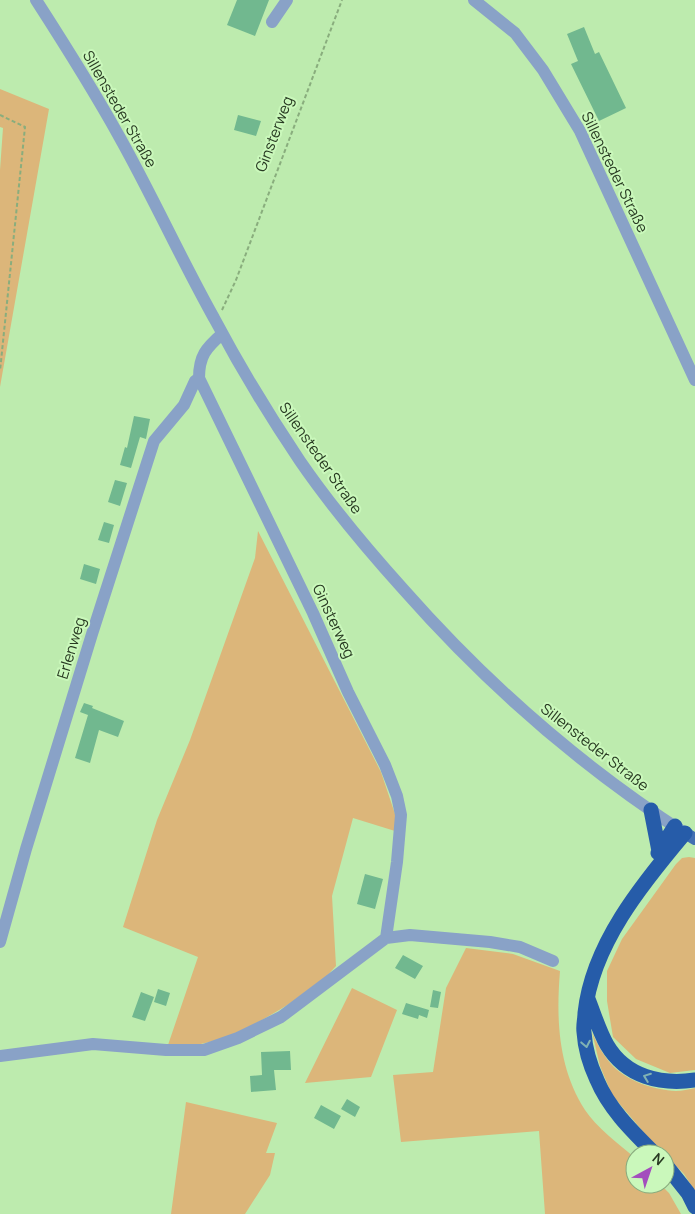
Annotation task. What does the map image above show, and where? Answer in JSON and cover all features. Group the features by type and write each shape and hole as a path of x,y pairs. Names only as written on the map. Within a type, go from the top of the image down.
{"highway":[{"path":"651,810 659,851 654,869"},
{"path":"659,851 685,833"},
{"path":"645,1144 611,1106 597,1081 588,1057 584,1031 587,996 594,971 609,937 654,869 685,833"},
{"path":"587,996 600,1032 608,1047 624,1064 639,1074 657,1081 695,1080"},
{"path":"675,1177 688,1193 695,1207"}],"street":[{"name":"Sillensteder Straße","path":"36,0 120,138 222,334 300,461 334,508 429,619 480,671 553,737 614,785 685,833"},
{"path":"272,22 286,0"},
{"name":"Sillensteder Straße","path":"474,0 515,33 543,70 580,131 695,380"},
{"path":"199,378 202,356 222,334"},
{"name":"Ginsterweg","path":"199,378 313,613 348,692 385,766 397,796 401,816 398,862 386,938"},
{"name":"Erlenweg","path":"0,942 26,849 92,634 154,441 184,405 195,381 199,378"},
{"path":"0,1056 93,1044 166,1050 204,1050 238,1038 280,1017 386,938 410,935 490,942 520,947 553,961"}],"path":[{"name":"Ginsterweg","path":"221,314 236,280 342,0"},
{"path":"0,114 25,126 0,371"}],"shaded area":[{"path":"0,89 49,109 0,387 0,170 3,128 0,127"},
{"path":"258,531 381,772 396,817 395,831 353,818 332,896 336,966 318,986 264,1019 233,1034 201,1044 168,1045 198,957 123,927 157,820 190,740 255,558"},
{"path":"682,858 695,858 695,1070 670,1073 636,1059 613,1037 607,1001 607,971 622,939 676,864"},
{"path":"466,948 513,954 560,971 558,1007 564,1060 576,1094 585,1110 595,1123 625,1149 625,1194 670,1194 681,1214 545,1214 539,1131 401,1142 393,1075 433,1072 446,988"},
{"path":"352,988 397,1010 371,1077 305,1083"},
{"path":"592,1032 600,1049 612,1065 625,1076 650,1087 678,1091 695,1088 695,1191 684,1174 675,1165 675,1144 655,1144 646,1135 612,1095 600,1066"},
{"path":"186,1102 277,1123 266,1153 275,1153 270,1175 245,1214 171,1214"}],"building":[{"path":"237,0 269,0 255,36 227,25"},
{"path":"584,27 595,54 599,52 626,108 599,121 571,64 578,61 567,34"},
{"path":"238,115 261,121 256,136 234,130"},
{"path":"134,416 150,419 146,439 140,437 131,468 120,465 125,447 127,448"},
{"path":"115,480 127,483 120,506 108,502"},
{"path":"104,522 114,525 109,543 98,540"},
{"path":"84,564 100,569 96,584 80,579"},
{"path":"84,703 124,721 118,737 99,730 90,763 75,758 88,715 80,712"},
{"path":"365,874 383,879 375,909 357,904"},
{"path":"403,955 423,966 415,979 395,968"},
{"path":"158,989 170,993 166,1006 154,1002"},
{"path":"433,990 441,992 438,1008 430,1007"},
{"path":"141,992 154,997 145,1021 132,1017"},
{"path":"406,1003 429,1010 427,1018 419,1015 418,1019 402,1014"},
{"path":"290,1051 291,1070 274,1070 276,1090 251,1092 250,1076 262,1075 261,1052"},
{"path":"347,1099 360,1107 355,1117 341,1109"},
{"path":"321,1105 341,1116 334,1129 314,1118"}]}
